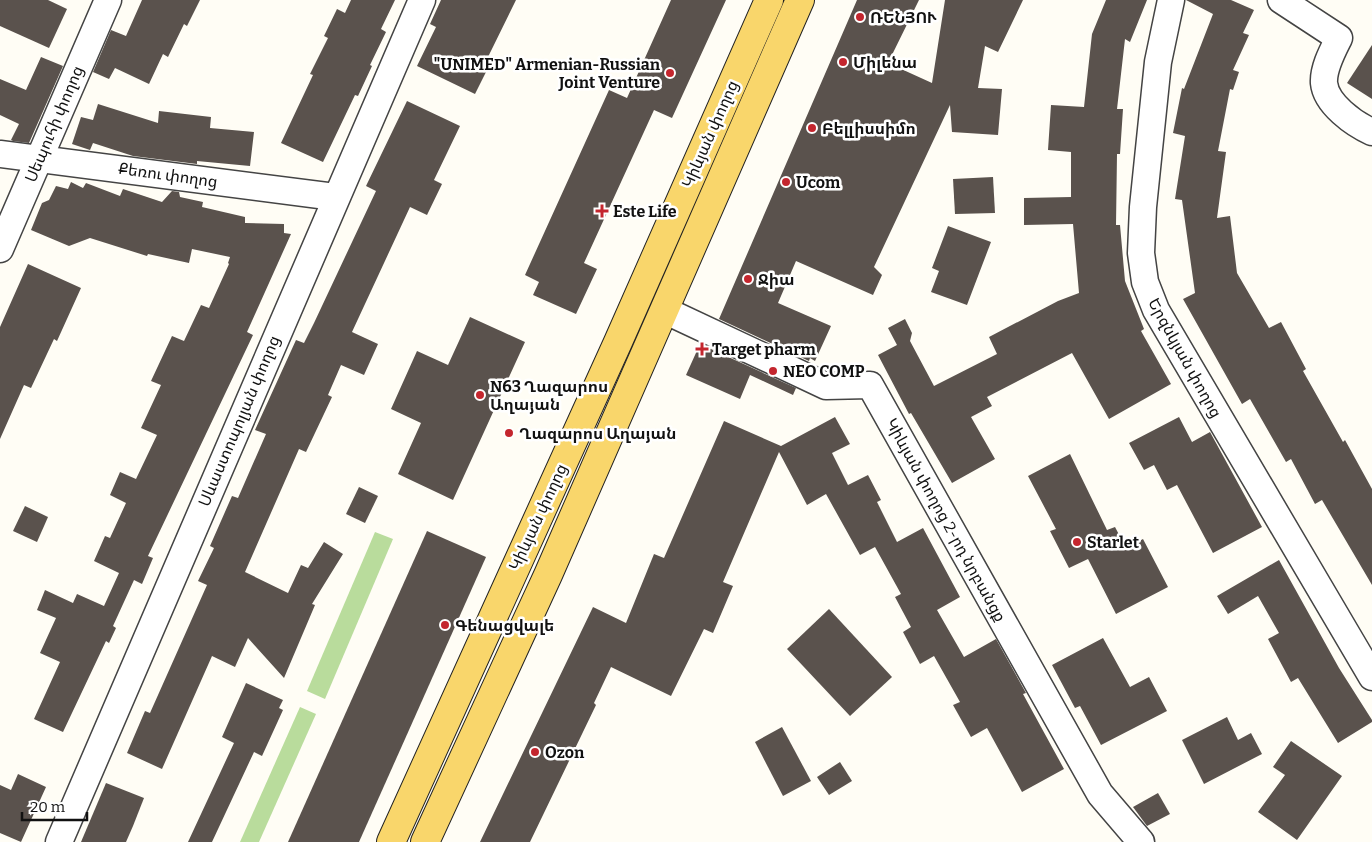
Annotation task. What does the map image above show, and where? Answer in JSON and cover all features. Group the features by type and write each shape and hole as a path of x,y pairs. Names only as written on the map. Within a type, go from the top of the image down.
{"main road":[{"name":"Կիևյան փողոց","path":"391,842 618,342 769,0"},
{"name":"Կիևյան փողոց","path":"425,842 577,509 800,0"},
{"path":"550,492 554,506 563,512 577,509"}],"street":[{"name":"Սեպուհի փողոց","path":"0,249 108,0"},
{"name":"Սևաստոպոլյան փողոց","path":"58,842 335,197 422,0"},
{"name":"Երզնկյան փողոց","path":"1171,0 1158,62 1149,133 1142,244 1145,282 1160,319 1372,677"},
{"path":"1281,0 1339,38 1330,56 1324,83 1333,104 1372,132"},
{"name":"Քեռու փողոց","path":"0,154 335,197"},
{"name":"Կիևյան փողոց 2-րդ նրբանցք","path":"664,310 826,386 870,385 1100,794 1140,842"}],"green space":[{"path":"375,532 393,539 325,699 307,691"},
{"path":"300,707 316,714 259,842 240,842"}],"building":[{"path":"0,0 48,0 67,9 49,48 0,26"},
{"path":"142,0 200,0 187,26 184,24 168,57 163,54 149,84 115,68 109,79 93,72 111,30 126,36"},
{"path":"351,0 395,0 381,29 386,32 370,65 372,66 358,96 355,95 323,162 281,143 313,75 310,74 328,38 324,36 337,9 345,13"},
{"path":"441,0 516,0 488,57 492,60 475,94 417,66 436,27 430,24"},
{"path":"671,0 726,0 672,118 654,110 584,263 597,269 576,314 533,295 539,282 525,275 609,90 627,98"},
{"path":"857,0 919,0 888,63 932,83 945,0 1023,0 998,52 985,46 978,88 1002,89 998,135 952,132 950,105 874,267 882,275 873,295 796,261 778,303 831,326 815,361 810,358 809,361 719,319"},
{"path":"1106,0 1147,0 1130,42 1125,39 1117,109 1123,109 1120,154 1117,154 1116,225 1120,225 1125,281 1144,329 1141,331 1171,384 1109,419 1072,353 987,397 992,406 971,417 995,459 952,483 911,413 909,414 878,355 897,345 888,328 905,319 912,333 910,341 934,386 997,354 989,337 1058,301 1079,293 1073,224 1024,225 1024,198 1071,197 1071,152 1048,150 1051,105 1084,107 1092,34"},
{"path":"1186,0 1231,0 1254,10 1243,33 1249,35 1233,70 1239,72 1233,90 1230,89 1218,151 1226,152 1217,218 1230,216 1237,273 1269,328 1281,322 1306,369 1303,371 1372,489 1372,585 1322,500 1315,504 1291,459 1286,462 1250,399 1242,404 1183,299 1195,293 1182,200 1175,199 1185,136 1173,133 1182,88 1184,89 1213,14"},
{"path":"1372,45 1372,99 1347,83"},
{"path":"41,57 63,66 29,143 13,141 11,140 19,124 0,115 0,79 26,90"},
{"path":"407,101 460,126 434,180 442,184 427,215 410,207 352,332 378,344 364,375 341,365 328,395 332,397 306,452 299,449 245,572 288,593 301,565 308,568 324,542 343,554 312,604 315,605 284,678 248,638 235,667 212,656 162,769 127,753 145,711 150,713 207,585 198,581 214,548 210,546 232,496 238,498 266,434 255,430 296,340 304,343 376,191 366,186"},
{"path":"98,104 158,123 159,111 211,117 210,128 254,132 250,166 197,161 197,164 133,156 93,143 90,150 72,144 81,117 93,120"},
{"path":"993,177 995,213 955,214 953,179"},
{"path":"71,182 83,188 86,183 120,196 123,189 162,202 172,191 179,192 180,197 203,202 202,207 245,217 245,223 284,224 284,233 291,234 247,332 253,335 148,556 153,558 142,584 134,580 113,626 116,628 109,643 106,641 63,732 34,719 60,662 40,653 56,618 37,610 45,590 73,603 77,594 104,606 119,573 94,561 105,536 110,538 126,503 110,495 120,472 136,479 157,435 141,428 161,385 151,381 172,336 184,341 201,305 209,308 229,264 230,257 192,249 189,263 148,254 147,256 90,238 69,246 31,230 42,203 49,200 56,186 68,189"},
{"path":"948,226 991,242 967,305 931,292 939,271 932,268"},
{"path":"28,264 81,288 57,341 54,339 31,388 24,385 0,439 0,327"},
{"path":"470,317 525,342 453,500 398,474 421,423 391,409 417,351 448,365"},
{"path":"700,344 796,388 793,395 750,375 740,399 686,375"},
{"path":"835,417 850,444 832,453 848,485 868,475 881,500 877,502 897,542 923,528 960,597 937,610 964,657 996,639 1026,693 1023,694 1064,769 1022,792 987,728 971,737 953,705 960,702 934,656 920,664 903,632 911,627 895,597 901,594 875,547 860,555 826,494 807,505 779,452 723,582 733,586 713,633 704,629 671,696 611,667 594,703 596,705 530,842 480,842 593,607 626,623 654,554 664,558 724,421 781,446"},
{"path":"1179,417 1192,442 1210,432 1262,527 1213,553 1177,485 1167,490 1154,465 1144,470 1129,443"},
{"path":"1070,454 1107,530 1115,527 1126,548 1143,539 1168,587 1116,614 1088,559 1069,568 1050,531 1056,529 1028,476"},
{"path":"359,487 378,496 365,523 346,514"},
{"path":"25,506 48,517 37,542 13,531"},
{"path":"427,531 486,557 359,842 288,842"},
{"path":"1279,560 1339,668 1372,720 1372,722 1338,743 1298,678 1291,682 1268,639 1279,633 1258,596 1228,614 1217,596"},
{"path":"829,609 892,677 850,716 787,649"},
{"path":"1103,638 1130,687 1149,677 1167,711 1101,745 1080,706 1075,708 1052,665"},
{"path":"246,683 283,700 279,708 283,710 262,756 254,752 212,842 188,842 234,743 222,737"},
{"path":"1227,717 1238,740 1251,733 1262,754 1204,784 1182,740"},
{"path":"782,727 811,781 783,796 755,742"},
{"path":"1291,741 1342,776 1297,840 1258,812 1285,775 1273,767"},
{"path":"840,762 852,781 829,795 817,777"},
{"path":"18,774 46,787 21,842 0,833 0,785 11,790"},
{"path":"106,783 144,798 133,826 126,842 81,842"},
{"path":"1158,793 1170,814 1147,826 1133,807"}],"place":[{"name":"ՌԵՆՅՈՒ","path":"860,17"},
{"name":"Միլենա","path":"843,62"},
{"name":"\"UNIMED\" Armenian-Russian Joint Venture","path":"670,73"},
{"name":"Բելլիսսիմո","path":"812,128"},
{"name":"Ucom","path":"786,182"},
{"name":"Este Life","path":"602,211"},
{"name":"Ջիա","path":"748,279"},
{"name":"Target pharm","path":"702,349"},
{"name":"NEO COMP","path":"773,371"},
{"name":"N63 Ղազարոս Աղայան","path":"480,395"},
{"name":"Ղազարոս Աղայան","path":"509,433"},
{"name":"Starlet","path":"1077,542"},
{"name":"Գենացվալե","path":"445,625"},
{"name":"Ozon","path":"535,752"}]}
